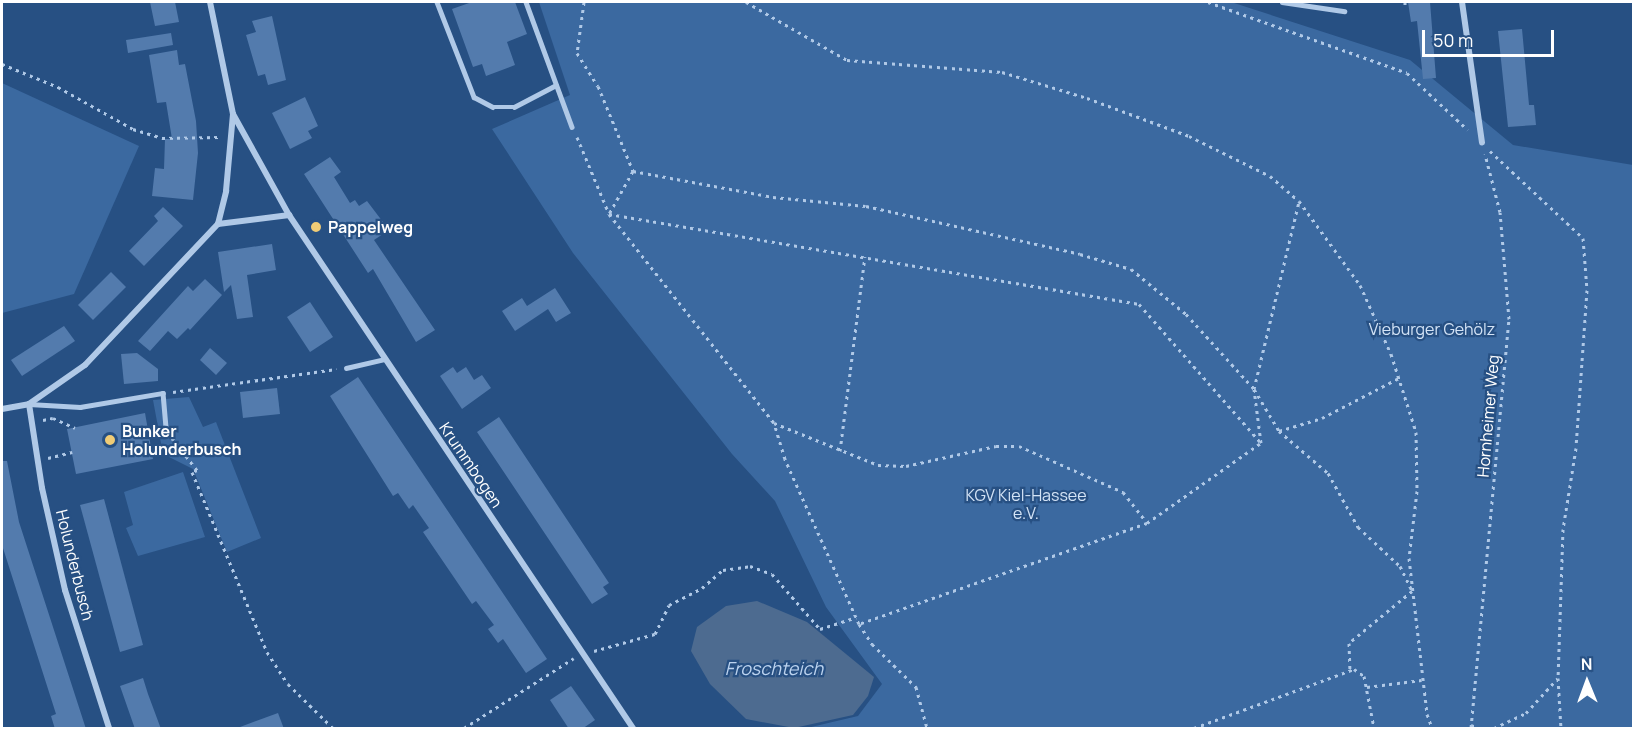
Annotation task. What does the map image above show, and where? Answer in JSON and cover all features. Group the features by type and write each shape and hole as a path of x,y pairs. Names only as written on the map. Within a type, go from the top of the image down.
{"street":[{"name":"Krummbogen","path":"210,2 233,114 289,215 633,729"},
{"path":"1462,2 1482,143"},
{"name":"Krummbogen","path":"218,224 226,191 233,114"},
{"path":"2,409 29,404 85,365 218,224 289,215"},
{"name":"Holunderbusch","path":"29,404 38,460 65,590 109,729"}],"lane":[{"path":"437,2 474,97 493,107 514,107 556,85"},
{"path":"526,2 572,127"},
{"path":"1282,2 1344,11"},
{"path":"346,368 385,359"},
{"path":"29,404 80,407 163,393 166,429"}],"path":[{"path":"584,2 577,53 598,86 633,171"},
{"path":"746,2 847,60 1002,72 1087,98 1189,136 1270,176 1299,201 1360,285 1399,378 1416,432 1417,491 1409,558 1422,680 1432,729"},
{"path":"1208,2 1407,73 1583,238 1587,290 1576,448 1563,529 1558,678 1561,729"},
{"path":"2,64 58,87 133,129 162,138 230,138"},
{"path":"572,127 609,214 774,423 789,469 859,624 872,644 916,687 927,729"},
{"name":"Hornheimer Weg","path":"1471,727 1509,319 1500,212 1482,143"},
{"path":"609,214 633,171"},
{"path":"633,171 773,197 866,206 1080,254 1131,269 1186,314 1254,389 1279,431 1328,473 1358,527 1400,566 1412,591"},
{"path":"1261,443 1254,389 1299,201"},
{"path":"609,214 1139,304 1261,443"},
{"path":"840,451 865,257"},
{"path":"163,393 346,368"},
{"path":"1279,431 1322,418 1399,378"},
{"path":"32,422 53,418 75,428"},
{"path":"774,423 879,465 906,466 996,446 1019,446 1123,492 1148,523"},
{"path":"166,429 197,470 192,472 267,652 288,684 333,729"},
{"path":"859,624 1148,523 1261,443"},
{"path":"38,460 72,452"},
{"path":"464,729 581,654 655,634 669,605 702,588 723,570 750,566 772,574 820,629 856,617"},
{"path":"1350,670 1348,643 1412,591"},
{"path":"1194,729 1354,669 1364,676 1374,729"},
{"path":"1494,729 1526,712 1558,678"},
{"path":"1366,687 1422,680"},
{"path":"1471,727 1478,729"}],"green space":[{"name":"Vieburger Gehölz","path":"539,2 1231,2 1410,60 1513,145 1633,165 1633,728 807,728 858,716 882,684 826,607 775,501 732,454 573,253 492,129 570,95"},
{"path":"2,83 139,146 74,294 2,313"},
{"path":"189,397 203,427 216,422 261,538 227,552 193,469 163,454 153,400"},
{"path":"183,472 205,537 138,556 126,528 133,525 124,492"}],"water":[{"name":"Froschteich","path":"757,601 807,622 874,677 868,696 853,715 794,728 746,719 710,684 691,651 697,627 726,606"}],"building":[{"path":"150,2 175,2 179,22 155,26"},
{"path":"472,2 515,2 527,34 507,42 515,65 486,76 482,64 473,67 452,9"},
{"path":"1408,2 1430,2 1436,78 1423,79 1417,21 1411,22"},
{"path":"272,16 286,80 268,85 265,74 258,76 246,35 256,32 252,21"},
{"path":"1522,29 1529,105 1534,105 1536,125 1508,127 1498,31"},
{"path":"171,33 173,45 128,53 126,40"},
{"path":"177,50 179,65 185,64 196,121 198,153 193,200 152,196 155,168 164,169 165,139 172,139 166,102 157,103 149,55"},
{"path":"305,97 318,126 308,131 312,138 290,149 272,113"},
{"path":"330,157 341,172 334,177 350,203 355,200 359,206 367,201 389,230 374,240 435,330 416,342 373,269 368,273 304,174"},
{"path":"163,207 183,226 144,266 129,251 158,221 154,216"},
{"path":"272,244 276,270 247,275 253,317 237,319 231,285 224,292 218,252"},
{"path":"111,272 126,287 93,320 78,305"},
{"path":"205,279 222,295 190,330 188,328 177,339 168,331 150,351 138,341 188,286 193,291"},
{"path":"555,288 571,313 556,322 548,309 515,331 502,311 522,298 527,306"},
{"path":"310,302 333,337 310,352 287,317"},
{"path":"64,326 75,341 22,376 11,360"},
{"path":"210,348 227,363 216,375 200,360"},
{"path":"137,353 158,369 158,381 124,384 121,354"},
{"path":"453,367 457,373 466,367 474,380 482,375 491,388 462,409 440,376"},
{"path":"358,377 547,659 526,673 503,639 498,643 488,629 494,625 476,601 472,604 423,532 429,528 413,505 409,509 398,493 393,496 330,396"},
{"path":"277,388 280,414 243,418 240,392"},
{"name":"Bunker Holunderbusch","path":"145,413 153,459 76,474 67,429"},
{"path":"499,417 609,583 603,587 608,594 592,604 477,432"},
{"path":"2,461 7,461 19,522 86,729 55,729 51,716 56,714 2,545"},
{"path":"104,499 143,645 120,652 80,505"},
{"path":"143,678 161,729 135,729 120,686"},
{"path":"571,686 595,720 582,729 569,729 550,700"},
{"path":"278,713 284,729 240,729 240,727"}],"place":[{"name":"Pappelweg","path":"316,227"},
{"name":"Bunker Holunderbusch","path":"110,440"}],"park label":[{"name":"KGV Kiel-Hassee e.V.","path":"1026,504"}]}
